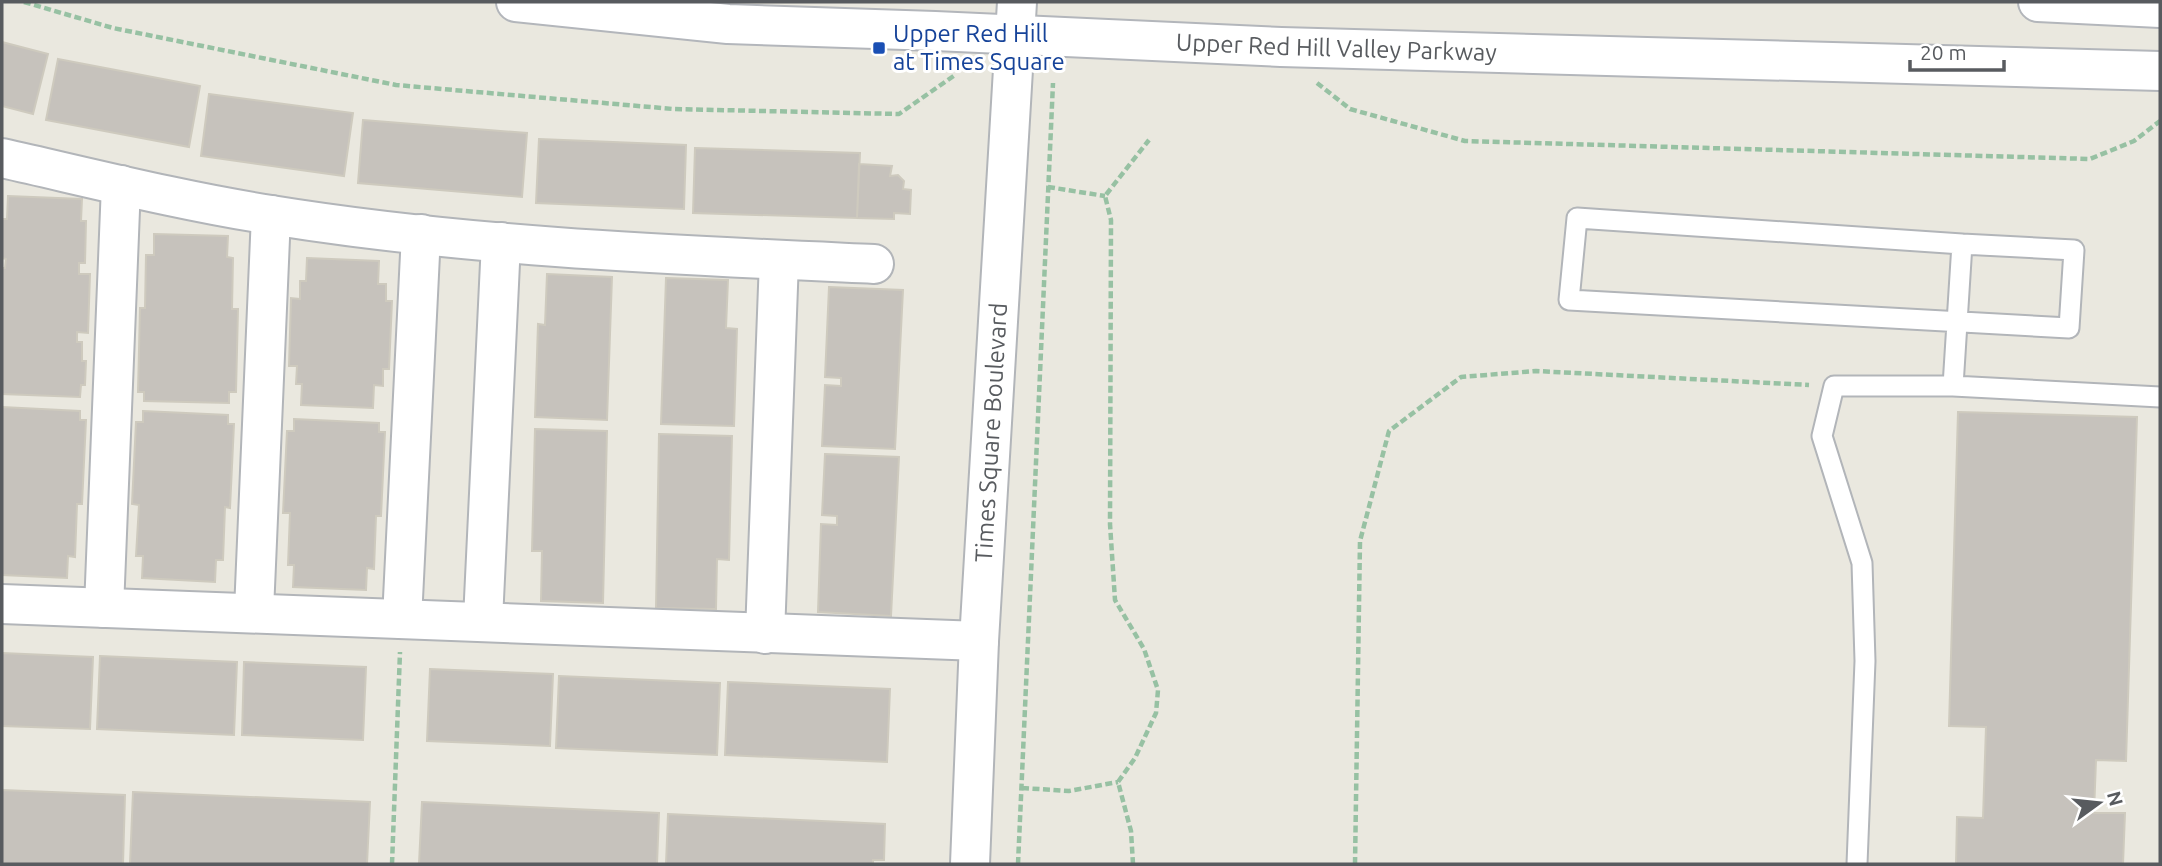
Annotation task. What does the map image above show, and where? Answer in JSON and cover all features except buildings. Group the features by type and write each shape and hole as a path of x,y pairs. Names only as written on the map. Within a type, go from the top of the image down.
{"street":[{"name":"Upper Red Hill Valley Parkway","path":"516,2 728,24 1016,18 1164,40 1281,47 2160,71"},
{"path":"2038,2 2160,8"},
{"name":"Times Square Boulevard","path":"970,864 979,641 1016,18"},
{"path":"2,158 271,215 421,234 501,242 874,264"},
{"path":"104,608 121,185"},
{"path":"254,611 271,215"},
{"path":"401,635 421,234"},
{"path":"483,620 501,242"},
{"path":"765,634 779,260"},
{"path":"2,604 254,611 401,635 483,620 979,641"}],"lane":[{"path":"1577,218 1962,244 2074,250 2069,328 1569,300 1577,218"},
{"path":"1953,386 1962,244"},
{"path":"1857,864 1865,662 1862,563 1822,436 1834,386 1953,386 2160,397"}],"path":[{"path":"24,2 113,28 396,85 673,109 899,114 955,75"},
{"path":"1307,75 1350,109 1465,141 2090,159 2134,141 2160,121"},
{"path":"1018,864 1053,83"},
{"path":"1105,196 1149,139"},
{"path":"1048,187 1105,196"},
{"path":"1022,788 1069,790 1118,782 1135,758 1156,713 1158,690 1143,649 1115,600 1110,524 1111,220 1105,196"},
{"path":"1355,864 1360,541 1388,431 1461,377 1536,371 1834,386"},
{"path":"392,864 401,635"},
{"path":"1118,782 1131,831 1133,864"}],"place":[{"name":"Upper Red Hill at Times Square","path":"879,48"}]}
